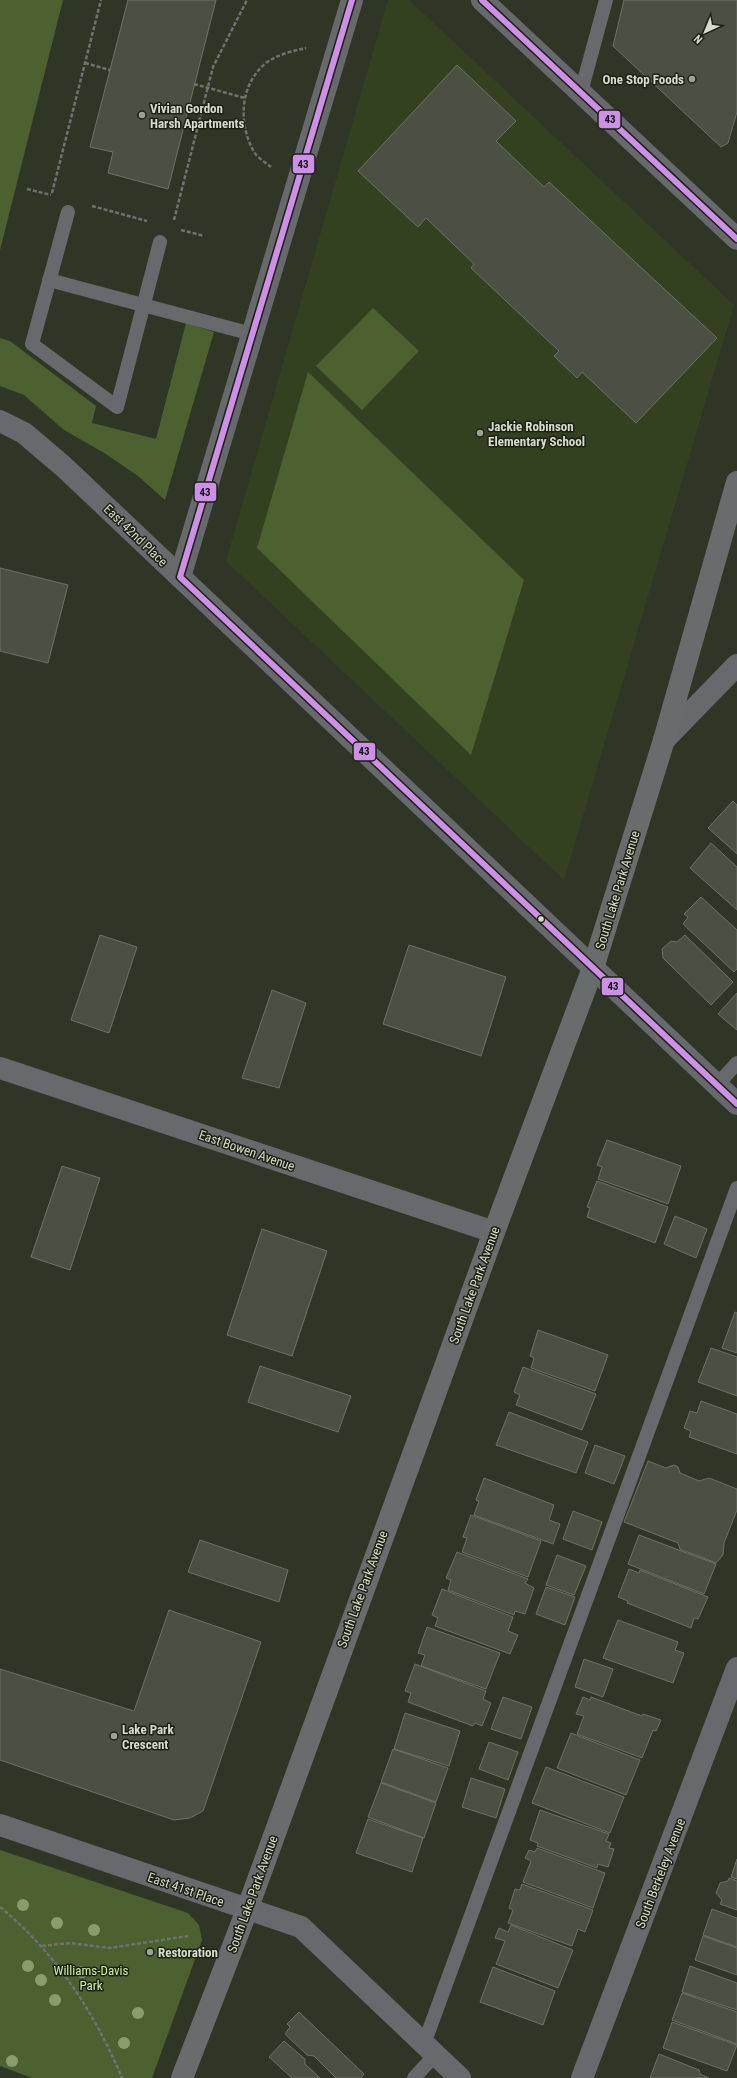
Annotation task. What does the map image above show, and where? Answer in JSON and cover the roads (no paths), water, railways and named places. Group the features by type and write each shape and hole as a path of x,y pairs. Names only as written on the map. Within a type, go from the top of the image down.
{"street":[{"path":"180,577 352,0"},
{"path":"482,0 737,239"},
{"name":"East 42nd Place","path":"0,420 24,433 64,467 737,1104"},
{"name":"South Lake Park Avenue","path":"182,2078 247,1910 494,1232 593,968 664,740 737,482"},
{"path":"664,740 737,665"},
{"name":"East Bowen Avenue","path":"0,1068 494,1232"},
{"name":"South Berkeley Avenue","path":"582,2078 737,1668"},
{"name":"East 41st Place","path":"0,1825 300,1927 460,2078"}],"lane":[{"path":"581,92 606,0"},
{"path":"68,212 32,344 117,406 160,242"},
{"path":"49,280 252,334"},
{"path":"717,1085 737,1063"},
{"path":"414,2078 429,2049 737,1188"}],"place":[{"name":"One Stop Foods","path":"692,79"},
{"name":"Vivian Gordon Harsh Apartments","path":"142,115"},
{"name":"Jackie Robinson Elementary School","path":"480,433"},
{"name":"Lake Park Crescent","path":"114,1736"},
{"name":"Restoration","path":"150,1952"}],"park label":[{"name":"Williams-Davis Park","path":"91,1978"}]}
